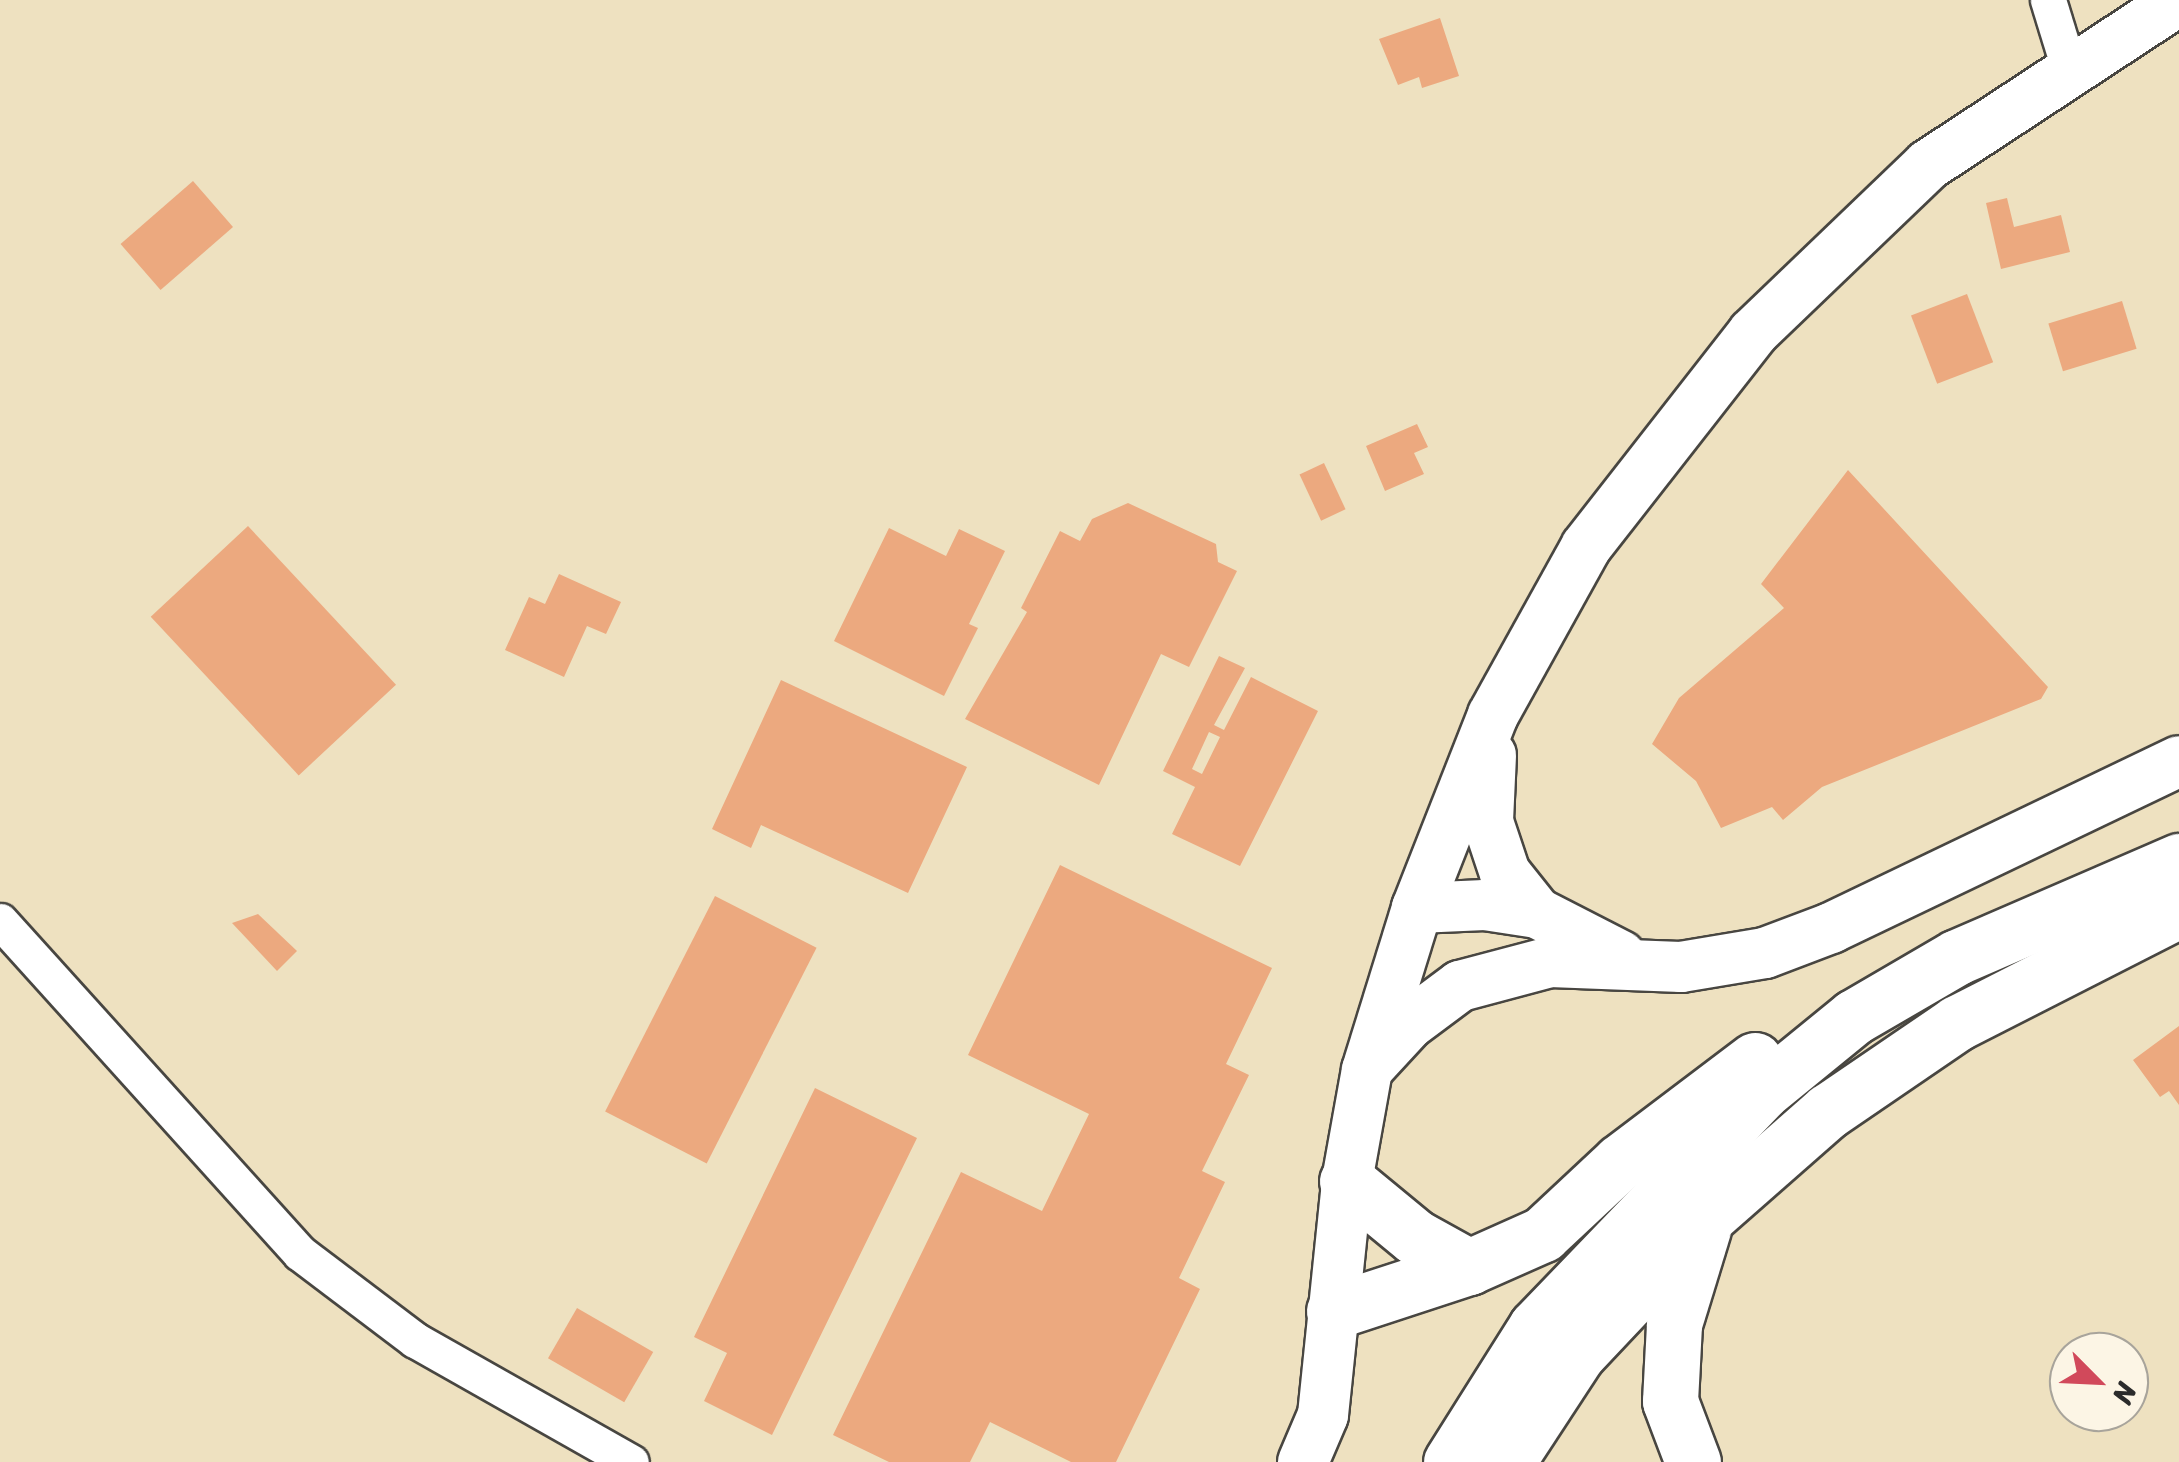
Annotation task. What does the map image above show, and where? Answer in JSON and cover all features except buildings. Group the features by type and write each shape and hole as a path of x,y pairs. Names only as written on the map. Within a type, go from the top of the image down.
{"highway":[{"path":"1334,1310 1469,1267 1543,1234 1620,1162 1756,1059 1854,1017 1957,957 2179,861"},
{"path":"1507,1462 1578,1355 1706,1218 1828,1111 1957,1023 2179,910"},
{"path":"1451,1462 1536,1326 1762,1092 1854,1017"},
{"path":"1347,1181 1414,1237 1469,1267"},
{"path":"1693,1462 1670,1400 1674,1324 1706,1218"}],"street":[{"path":"2048,0 2070,72"},
{"path":"1303,1462 1323,1414 1347,1181 1368,1070 1417,908 1492,716 1586,547 1753,333 1928,165 2179,0"},
{"path":"1492,716 1488,822 1505,873 1536,913"},
{"path":"1417,908 1471,948 1550,962 1630,960 1681,967 1765,953 1831,928 2179,761"},
{"path":"1417,908 1486,906 1536,913 1630,960"},
{"path":"0,921 300,1253 415,1340 631,1462"},
{"path":"1368,1070 1409,1024 1460,986 1550,962"}]}
